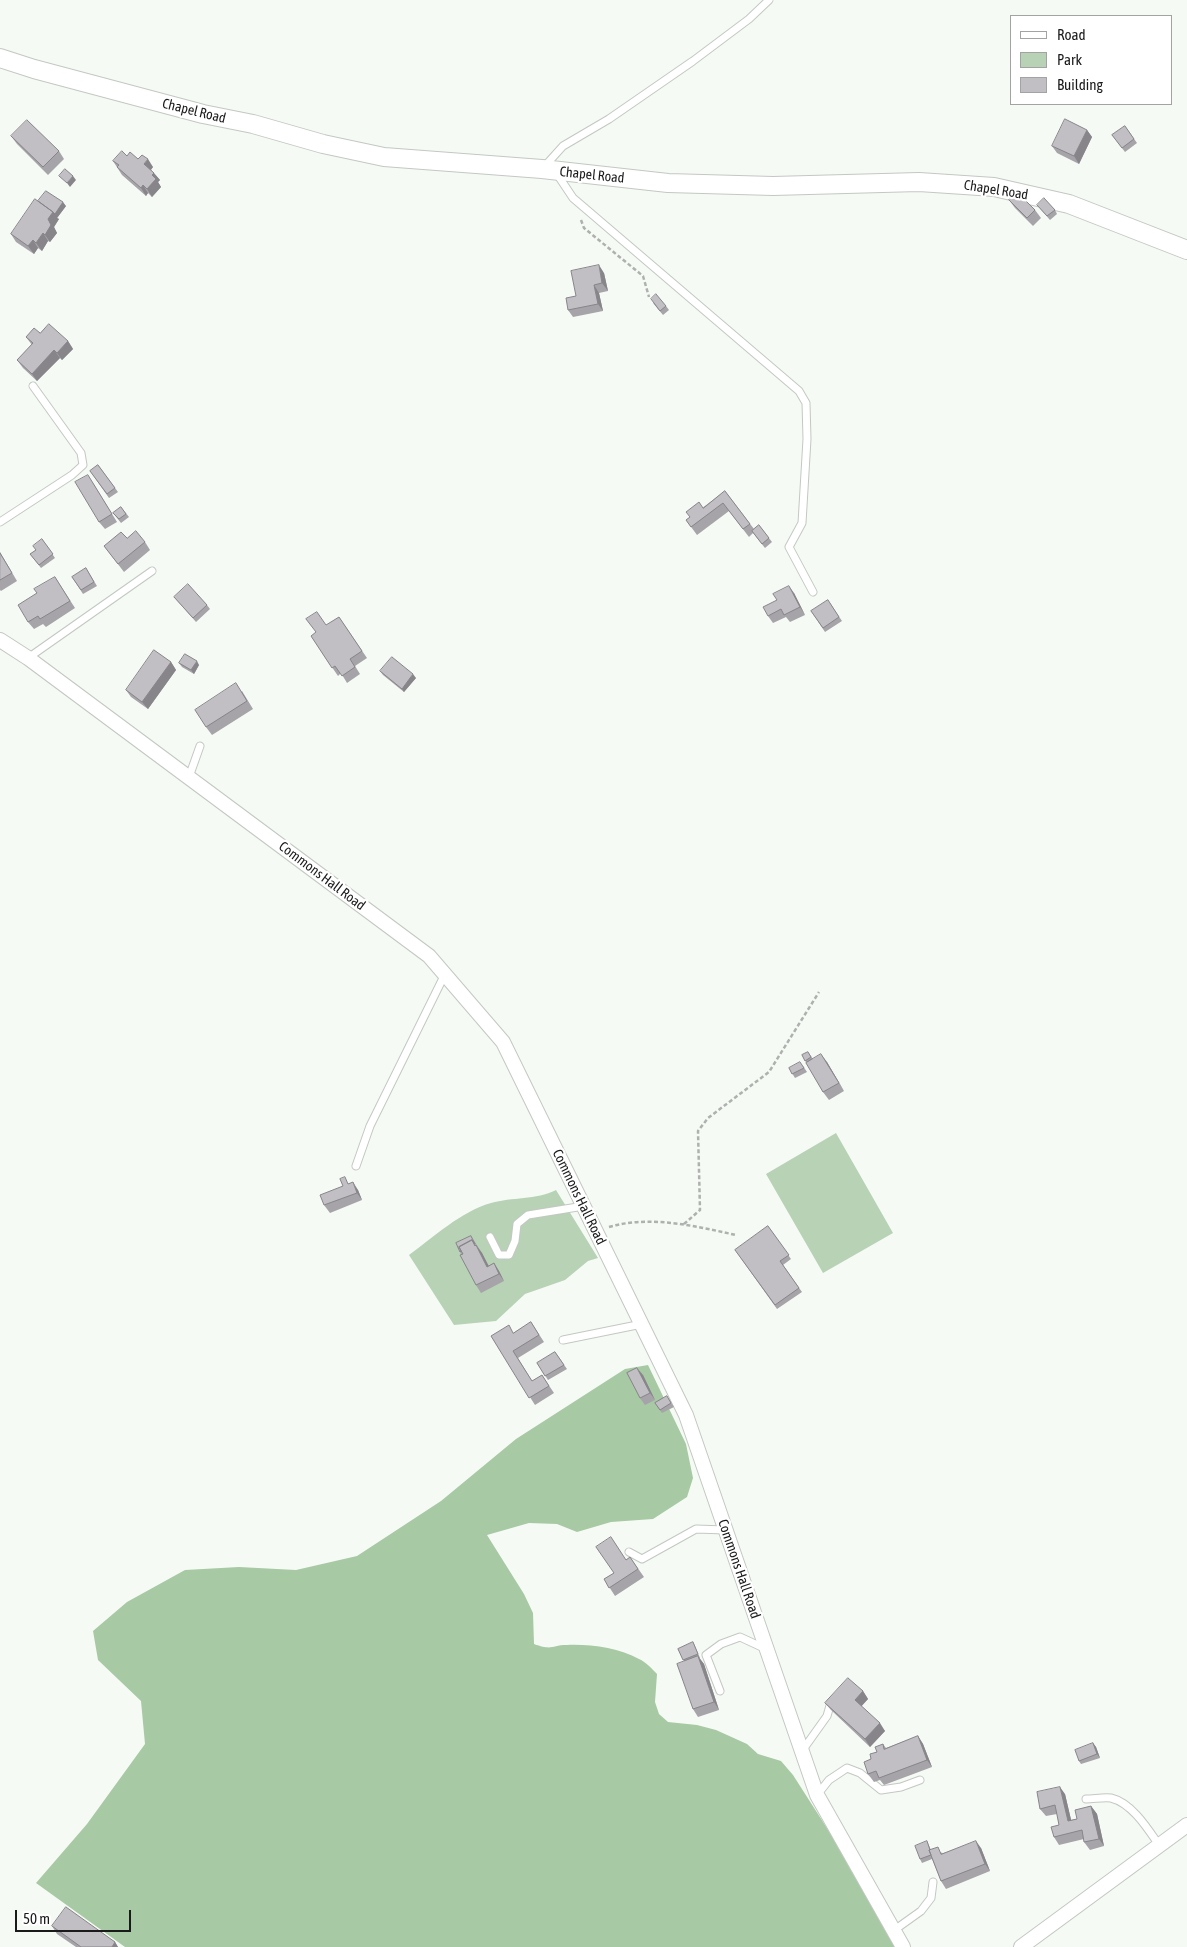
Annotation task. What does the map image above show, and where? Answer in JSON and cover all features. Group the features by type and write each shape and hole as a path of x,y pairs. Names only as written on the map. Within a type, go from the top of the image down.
{"street":[{"name":"Chapel Road","path":"0,58 34,69 203,114 252,124 323,144 384,157 549,170 677,184 773,186 919,182 994,187 1069,204 1187,250"},
{"name":"Commons Hall Road","path":"0,640 28,658 429,956 503,1042 686,1415 817,1795 904,1947"},
{"path":"1021,1947 1159,1845 1181,1834 1187,1825"}],"lane":[{"path":"769,0 749,19 693,61 608,119 563,146 549,170 573,198 799,391 806,404 807,438 802,523 789,547 813,592"},
{"path":"0,522 72,475 83,465 81,453 33,386"},
{"path":"28,658 152,571"},
{"path":"189,777 200,746"},
{"path":"356,1166 370,1126 445,974"},
{"path":"490,1237 499,1255 509,1255 515,1240 517,1224 528,1215 584,1206"},
{"path":"563,1340 642,1324"},
{"path":"628,1552 642,1559 696,1529 726,1530"},
{"path":"720,1691 706,1655 721,1644 740,1637 767,1649"},
{"path":"802,1751 828,1716 831,1702"},
{"path":"817,1795 829,1780 847,1768 860,1773 881,1790 901,1787 920,1780"},
{"path":"1086,1799 1110,1798 1117,1801 1130,1810 1145,1825 1159,1845"},
{"path":"893,1930 921,1911 931,1898 933,1882"}],"path":[{"path":"573,198 584,228 643,276 649,297"},
{"path":"684,1224 700,1210 698,1130 708,1118 769,1072 819,992"},
{"path":"596,1231 615,1225 638,1222 684,1224 736,1235"}],"green space":[{"path":"836,1133 893,1233 823,1273 766,1174"},
{"path":"556,1190 598,1258 588,1261 565,1280 525,1294 496,1321 454,1325 409,1255 458,1219 480,1207 499,1201 532,1197"},
{"path":"648,1365 686,1444 693,1478 687,1497 653,1519 611,1522 577,1532 557,1524 529,1523 487,1535 524,1594 533,1613 534,1644 549,1647 562,1645 595,1646 631,1655 644,1662 657,1674 655,1702 659,1714 668,1722 697,1725 716,1730 747,1744 758,1754 781,1761 793,1775 903,1947 125,1947 36,1883 87,1824 145,1744 141,1701 98,1660 93,1631 127,1602 185,1570 239,1567 296,1570 357,1556 441,1501 516,1439 625,1369"}],"building":[{"path":"1065,119 1087,130 1074,156 1052,146"},
{"path":"27,120 59,151 43,167 11,136"},
{"path":"1125,126 1134,139 1122,148 1112,135"},
{"path":"122,151 127,156 130,152 138,159 142,155 148,159 144,164 154,173 152,175 156,179 147,189 143,185 141,188 117,167 119,165 113,161"},
{"path":"65,169 73,176 67,183 59,176"},
{"path":"46,191 63,202 55,214 38,201"},
{"path":"1017,192 1035,210 1027,218 1009,200"},
{"path":"1044,198 1055,210 1047,216 1037,205"},
{"path":"35,199 53,212 48,219 51,225 45,235 43,233 36,243 33,240 28,246 11,234"},
{"path":"599,265 602,283 594,285 598,304 568,310 566,298 576,296 571,271"},
{"path":"656,294 666,306 660,311 651,299"},
{"path":"49,324 68,341 57,353 54,350 32,374 17,360 33,343 26,337 34,328 40,333"},
{"path":"98,465 115,488 107,494 90,471"},
{"path":"88,475 112,514 99,522 75,482"},
{"path":"725,491 750,524 743,529 723,503 691,527 686,520 690,517 686,512 699,502 703,508"},
{"path":"121,507 126,514 119,519 113,513"},
{"path":"759,525 769,538 762,544 752,531"},
{"path":"136,531 145,542 118,564 104,546 121,532 127,538"},
{"path":"42,539 53,554 39,565 30,554 36,550 33,546"},
{"path":"0,553 12,573 0,580"},
{"path":"86,568 94,582 81,590 72,577"},
{"path":"55,577 70,601 40,619 38,616 28,622 18,605 37,593 34,589"},
{"path":"188,584 207,605 193,618 174,597"},
{"path":"789,586 800,607 784,615 781,609 768,616 763,607 777,600 773,594"},
{"path":"828,600 839,617 823,628 811,611"},
{"path":"317,612 326,625 339,617 362,651 350,659 355,667 342,676 335,666 332,668 311,636 316,632 306,619"},
{"path":"154,650 171,662 142,702 126,690"},
{"path":"185,654 197,661 191,670 179,663"},
{"path":"392,657 413,674 402,689 380,671"},
{"path":"236,683 247,701 206,727 195,710"},
{"path":"808,1052 811,1057 805,1061 802,1055"},
{"path":"821,1054 839,1083 823,1092 806,1063"},
{"path":"800,1062 804,1068 792,1074 789,1068"},
{"path":"345,1177 348,1184 353,1182 357,1193 324,1205 320,1195 343,1186 340,1179"},
{"path":"768,1226 789,1255 780,1261 799,1288 775,1305 735,1250"},
{"path":"471,1236 475,1244 472,1240 459,1247 460,1252 456,1243"},
{"path":"472,1240 487,1267 494,1263 499,1274 476,1285 460,1255 463,1254 459,1247"},
{"path":"531,1322 539,1335 513,1351 532,1381 542,1375 549,1386 529,1398 491,1336 509,1325 513,1333"},
{"path":"555,1352 564,1365 545,1376 537,1363"},
{"path":"637,1368 650,1393 640,1398 627,1373"},
{"path":"667,1396 671,1403 660,1410 655,1403"},
{"path":"611,1537 626,1560 630,1557 638,1569 609,1588 604,1579 614,1573 596,1547"},
{"path":"693,1642 698,1654 683,1660 678,1649"},
{"path":"698,1656 714,1702 693,1709 677,1664"},
{"path":"848,1678 863,1691 855,1700 880,1723 865,1739 825,1703"},
{"path":"918,1736 927,1760 879,1778 876,1771 868,1774 864,1762 871,1759 870,1754 877,1752 875,1747 883,1744 884,1749"},
{"path":"1093,1743 1097,1754 1079,1761 1075,1750"},
{"path":"1060,1787 1068,1821 1077,1819 1075,1810 1091,1806 1099,1839 1084,1842 1082,1830 1054,1837 1051,1827 1059,1825 1055,1805 1040,1809 1037,1792"},
{"path":"927,1841 931,1855 920,1859 915,1846"},
{"path":"976,1841 985,1864 941,1881 929,1850 938,1847 941,1854"},
{"path":"66,1907 115,1942 112,1947 81,1947 52,1926"}]}
